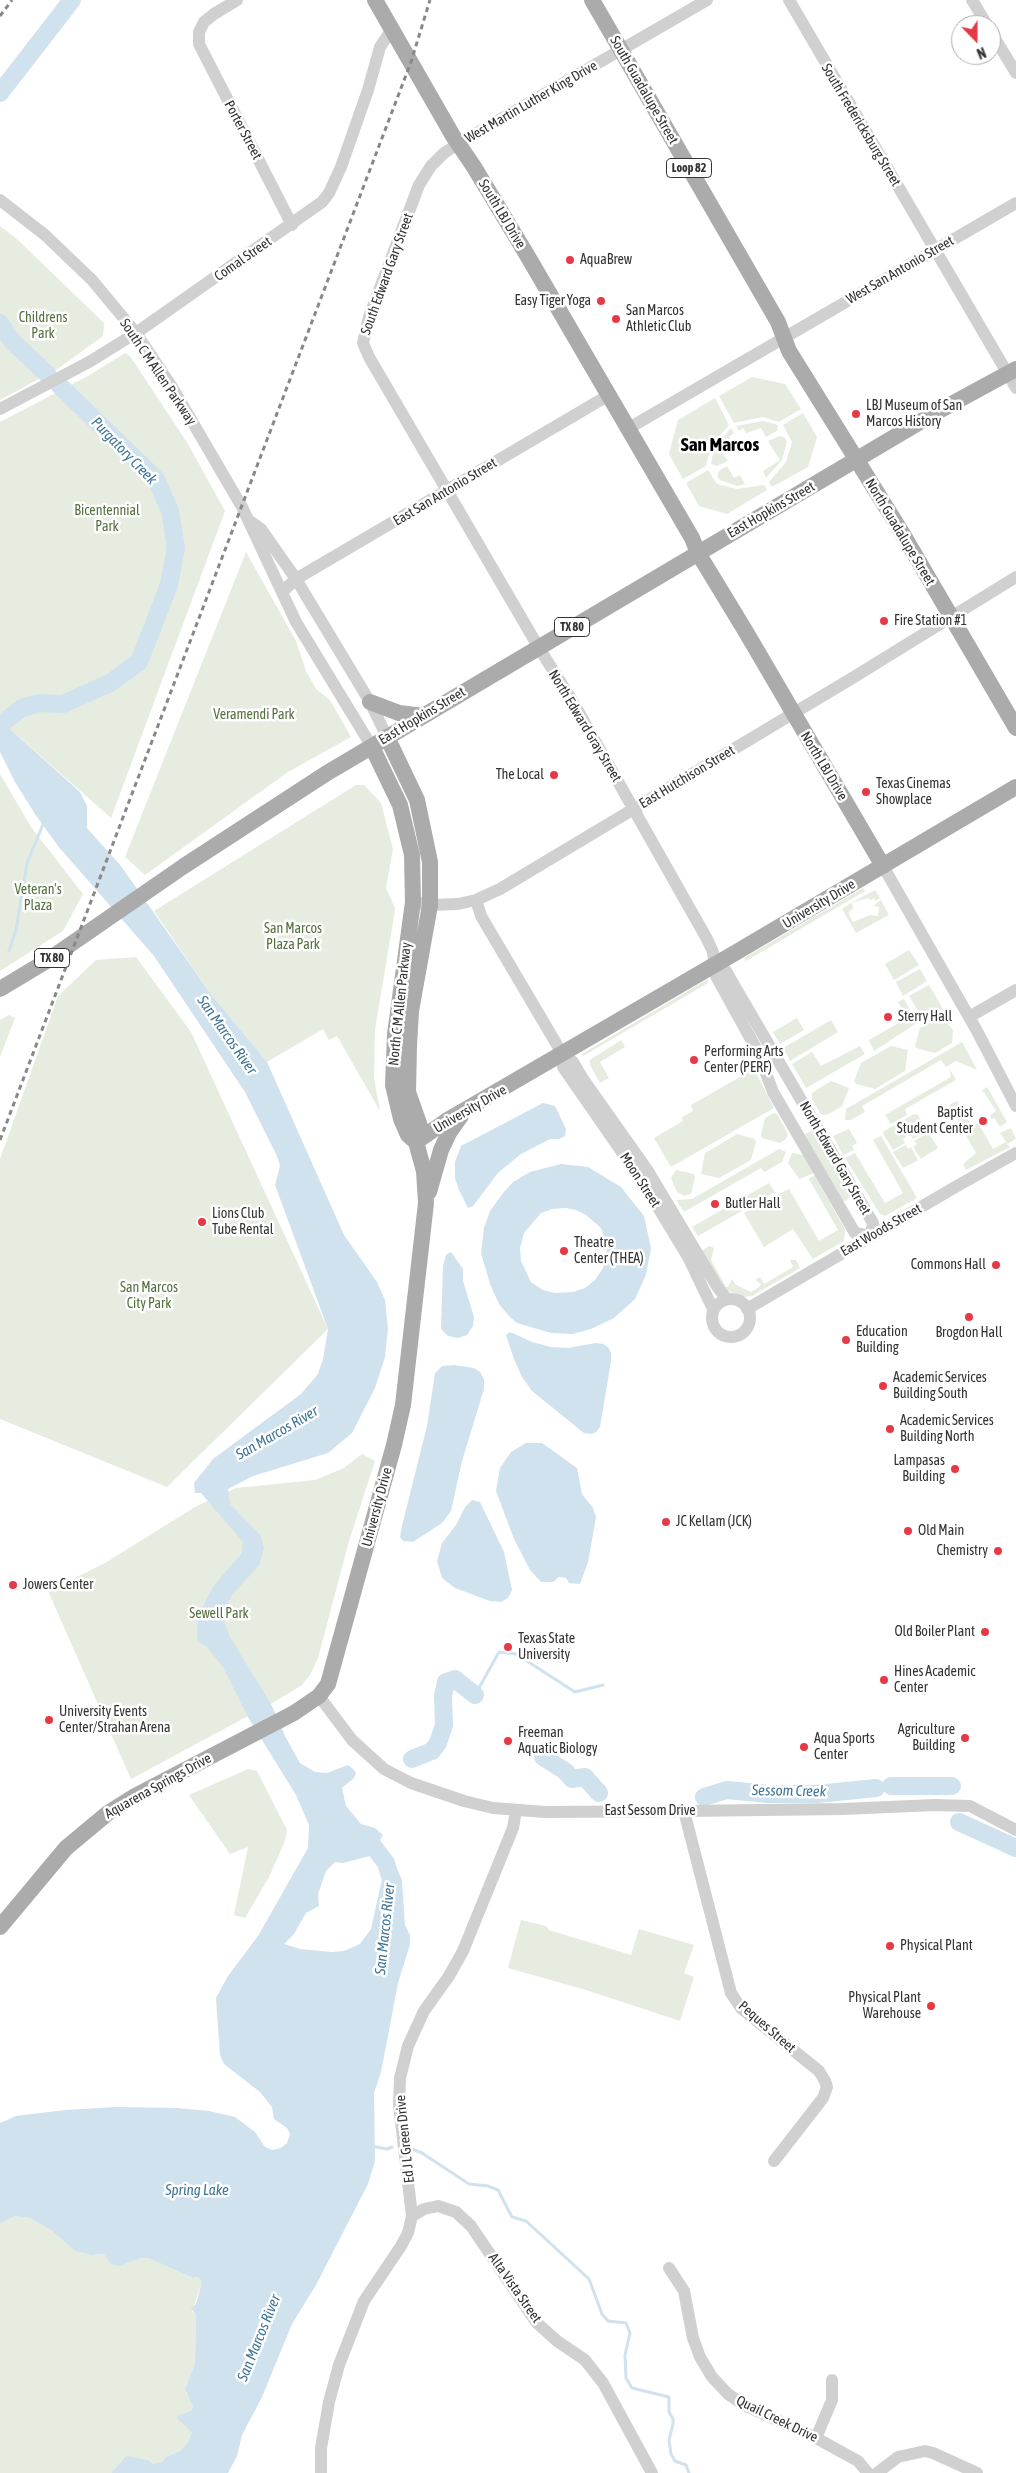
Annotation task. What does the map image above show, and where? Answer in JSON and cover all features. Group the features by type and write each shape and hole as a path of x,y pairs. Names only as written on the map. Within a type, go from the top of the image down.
{"main road":[{"name":"South LBJ Drive","path":"374,0 458,144 527,254 629,428"},
{"name":"South Guadalupe Street","path":"592,0 778,322 784,337"},
{"name":"North Guadalupe Street","path":"784,337 789,351 904,536 1016,728"},
{"name":"East Hopkins Street","path":"0,989 45,962 184,866 290,796 855,460 1012,371"},
{"name":"North LBJ Drive","path":"629,428 692,538 698,553 883,866"},
{"path":"370,702 399,713 423,716"},
{"name":"North C M Allen Parkway","path":"372,747 392,785 408,834 414,876 413,902 395,1034 393,1085 401,1119 408,1135 416,1142 421,1129 411,1102 407,1083 412,1011 430,905 430,862 425,830 414,793 387,738"},
{"name":"University Drive","path":"319,1696 328,1684 335,1666 398,1430 407,1377 426,1204 424,1171 416,1142 466,1110 563,1055 1016,787"},
{"path":"408,834 425,830"},
{"path":"404,961 420,964"},
{"path":"426,1204 442,1146 466,1110"},
{"name":"Aquarena Springs Drive","path":"0,1927 66,1848 108,1813 135,1796 294,1713 319,1696"}],"street":[{"name":"Porter Street","path":"237,0 204,22 199,32 199,44 292,225"},
{"name":"West Martin Luther King Drive","path":"458,144 707,0"},
{"name":"South Fredericksburg Street","path":"788,0 935,250 1012,371 1016,388"},
{"path":"972,0 981,15"},
{"name":"Comal Street","path":"0,409 136,334 314,210 329,193 368,90 380,47 392,28"},
{"path":"1001,48 1016,73"},
{"name":"South Edward Gary Street","path":"448,490 369,357 363,343 369,318 419,185 431,166 458,144"},
{"name":"South C M Allen Parkway","path":"0,200 45,235 92,280 136,334 172,387 250,521 254,534 283,591"},
{"name":"West San Antonio Street","path":"784,337 1016,203"},
{"path":"629,428 784,337"},
{"name":"East San Antonio Street","path":"283,591 296,579 609,395"},
{"name":"North Edward Gray Street","path":"448,490 634,809 707,939 716,964"},
{"name":"South C M Allen Parkway","path":"250,521 261,529 296,579"},
{"name":"East Hutchison Street","path":"413,902 430,905 458,904 476,900 500,889 793,714 1016,577"},
{"name":"North C M Allen Parkway","path":"296,579 370,702 387,738"},
{"name":"North C M Allen Parkway","path":"283,591 296,622 372,747"},
{"name":"North LBJ Drive","path":"883,866 1016,1106"},
{"name":"Moon Street","path":"476,900 481,916 563,1055 573,1062 648,1171 713,1280 727,1299"},
{"name":"North Edward Gary Street","path":"716,964 726,971 874,1225 871,1236 856,1235 773,1092 758,1052 716,976 716,964"},
{"path":"968,1017 1016,990"},
{"name":"Moon Street","path":"563,1055 563,1067 642,1181 688,1257 713,1309"},
{"path":"773,1092 785,1091 790,1085 790,1080"},
{"name":"East Woods Street","path":"747,1309 1016,1153"},
{"path":"838,1205 851,1204 856,1194"},
{"path":"727,1299 741,1302 747,1309 750,1320 747,1328 739,1335 731,1337 717,1331 712,1319 713,1309 727,1299"},
{"name":"East Sessom Drive","path":"319,1696 352,1740 372,1760 395,1776 464,1801 516,1810 684,1811 843,1809 935,1805 970,1806 1016,1830"},
{"name":"Ed J L Green Drive","path":"321,2473 322,2448 329,2402 339,2365 364,2301 401,2246 408,2233 412,2216 399,2105 400,2078 406,2054 424,2011 463,1951 504,1846 513,1828 516,1810"},
{"name":"Peques Street","path":"684,1811 730,1993 741,2008 819,2072 826,2081 827,2087 823,2098 774,2161"},
{"name":"Alta Vista Street","path":"412,2216 424,2208 438,2206 456,2212 471,2226 536,2322 557,2341 585,2360 603,2383 652,2473"},
{"name":"Quail Creek Drive","path":"669,2268 684,2291 695,2346 706,2368 720,2387 744,2405 816,2438 858,2461 868,2473"},
{"path":"816,2438 832,2400 832,2380"},
{"path":"877,2473 898,2457 925,2451 977,2473"}],"green space":[{"name":"Childrens Park","path":"0,226 18,240 104,323 103,336 59,368 0,400"},
{"name":"Bicentennial Park","path":"125,353 130,356 188,444 225,511 111,818 0,720 0,422 88,376"},
{"path":"752,377 785,384 801,409 779,422 763,417 734,423 719,396"},
{"path":"715,398 729,425 711,446 706,466 683,479 669,454 678,420"},
{"path":"803,413 817,437 808,467 772,487 769,482 786,462 792,442 783,425"},
{"path":"763,421 778,425 777,431 766,437 761,428 746,433 743,428 739,431 736,426"},
{"path":"731,428 734,433 729,437 732,441 721,451 728,461 717,466 711,464 714,448"},
{"path":"779,436 784,437 787,442 782,460 766,478 763,471 780,460 768,441"},
{"path":"727,466 734,478 740,475 745,484 737,486 720,480 717,476 719,471"},
{"path":"708,470 717,484 737,489 764,485 767,490 727,514 699,506 686,483"},
{"name":"Veramendi Park","path":"246,552 296,641 306,671 316,689 330,700 351,737 288,772 145,875 125,857"},
{"name":"Veteran's Plaza","path":"0,774 31,827 83,894 63,931 0,971"},
{"name":"San Marcos Plaza Park","path":"356,785 364,785 381,803 393,849 386,888 395,908 375,1029 374,1078 380,1111 337,1036 329,1040 323,1029 267,1062 210,993 154,911"},
{"path":"863,888 865,891 746,961 744,958"},
{"path":"875,890 880,898 875,901 874,898 870,900 868,898 852,903 853,909 849,911 849,915 853,922 870,915 878,916 879,907 873,906 881,900 889,915 856,933 842,909 851,903"},
{"path":"909,950 919,965 894,980 885,964"},
{"name":"San Marcos City Park","path":"136,957 191,1032 328,1329 167,1487 0,1419 0,1159 58,996 96,960"},
{"path":"920,969 927,981 903,996 896,982"},
{"path":"708,979 708,983 583,1056 582,1054"},
{"path":"929,985 943,1009 921,1022 920,1014 909,996"},
{"path":"904,999 917,1023 874,1051 869,1040 907,1018 898,1002"},
{"path":"9,1015 15,1018 0,1057 0,1020"},
{"path":"797,1018 804,1030 780,1044 773,1032"},
{"path":"943,1018 953,1030 952,1043 935,1053 916,1048 920,1028"},
{"path":"831,1020 838,1032 790,1061 783,1048"},
{"path":"621,1040 625,1047 600,1062 609,1078 600,1083 590,1065 590,1060"},
{"path":"962,1042 977,1070 956,1061 946,1067 941,1060 862,1106 865,1112 851,1120 845,1120 846,1109"},
{"path":"860,1046 865,1054 806,1088 792,1064 812,1052 821,1066"},
{"path":"891,1046 908,1050 905,1071 875,1089 856,1084 854,1081 861,1063"},
{"path":"949,1068 956,1080 905,1109 907,1115 891,1124 885,1115 951,1077"},
{"path":"754,1069 774,1108 671,1167 654,1138 683,1121 682,1117 693,1111 691,1105"},
{"path":"831,1081 849,1088 842,1106 829,1114 823,1115 812,1099 812,1093"},
{"path":"987,1087 1007,1122 1000,1127 994,1118 992,1119 990,1116 996,1111 984,1092 981,1091"},
{"path":"957,1101 972,1126 978,1123 993,1149 1006,1142 1000,1133 1011,1128 1016,1139 1007,1144 1010,1147 966,1170 963,1164 976,1153 949,1105"},
{"path":"774,1113 777,1114 788,1134 786,1139 780,1143 762,1138 761,1135 765,1118"},
{"path":"914,1114 918,1115 927,1131 913,1139 911,1135 908,1136 900,1122"},
{"path":"898,1123 906,1137 903,1139 905,1143 893,1150 883,1134 884,1131"},
{"path":"849,1129 857,1143 852,1146 854,1150 843,1155 833,1136"},
{"path":"813,1130 851,1195 846,1201 841,1200 803,1135"},
{"path":"928,1132 938,1148 921,1159 913,1147 917,1144 914,1141"},
{"path":"737,1134 755,1139 756,1142 751,1160 719,1178 701,1174 705,1153"},
{"path":"881,1136 917,1198 885,1216 880,1214 845,1158 855,1153 885,1203 903,1193 873,1140"},
{"path":"906,1145 908,1149 911,1147 918,1160 903,1168 893,1152"},
{"path":"779,1149 786,1152 782,1162 764,1172 761,1168 684,1212 676,1200 692,1199"},
{"path":"792,1153 803,1155 814,1173 799,1179 788,1163"},
{"path":"676,1170 694,1174 691,1194 684,1196 677,1192 671,1178"},
{"path":"814,1175 845,1229 844,1241 813,1259 793,1229 764,1247 744,1213 789,1189 819,1241 838,1230 809,1179"},
{"path":"769,1183 775,1192 698,1236 692,1227"},
{"path":"709,1246 714,1248 711,1260 726,1287 728,1287 732,1279 736,1285 751,1292 761,1284 755,1280 760,1277 764,1284 793,1267 790,1260 796,1260 800,1268 752,1296 743,1297 726,1290 702,1251"},
{"name":"Sewell Park","path":"362,1454 375,1461 349,1541 318,1658 310,1675 302,1685 276,1701 131,1779 48,1591 105,1563 195,1507 236,1488 315,1480 344,1468"},
{"path":"248,1769 257,1771 287,1830 285,1841 269,1877 245,1918 234,1915 248,1847 230,1854 189,1795"},
{"path":"521,1920 546,1926 549,1930 631,1955 639,1929 694,1945 684,1973 694,1977 680,2021 586,1990 508,1968"},
{"path":"15,2216 30,2218 52,2231 75,2251 91,2255 104,2254 119,2265 141,2258 148,2258 193,2278 198,2277 202,2282 192,2311 196,2315 195,2363 185,2389 193,2407 190,2428 192,2432 188,2442 180,2451 166,2457 162,2462 153,2464 126,2456 111,2473 0,2473 0,2224"}],"water":[{"name":"Spring Lake","path":"0,720 80,792 87,806 87,828 121,866 210,993 267,1062 344,1235 377,1282 385,1300 388,1329 385,1357 375,1388 352,1433 328,1453 253,1476 228,1489 230,1504 260,1535 264,1547 260,1564 232,1595 228,1603 224,1621 230,1637 272,1706 286,1738 300,1763 315,1772 327,1773 348,1765 353,1769 356,1773 354,1778 342,1788 346,1806 361,1824 375,1828 383,1835 370,1856 343,1863 335,1862 326,1871 318,1894 319,1906 306,1913 294,1934 284,1944 300,1949 331,1952 344,1951 360,1944 371,1929 383,1875 398,1871 402,1880 405,1925 410,1935 410,1944 398,1983 381,2072 374,2093 375,2161 368,2184 316,2285 292,2324 262,2397 242,2435 237,2456 228,2473 111,2473 126,2456 148,2460 153,2464 162,2462 166,2457 180,2451 188,2442 192,2432 177,2416 191,2411 193,2407 185,2389 195,2363 196,2315 191,2308 196,2304 202,2282 198,2277 193,2278 148,2258 141,2258 119,2266 111,2264 104,2254 91,2255 75,2251 52,2231 30,2218 15,2216 0,2224 0,2123 16,2116 65,2110 116,2107 177,2108 209,2111 235,2117 255,2132 265,2147 272,2150 281,2148 287,2143 290,2134 287,2128 274,2119 272,2107 260,2092 224,2064 220,2055 216,1998 228,1976 258,1936 308,1848 309,1825 296,1795 249,1719 223,1667 207,1647 197,1641 198,1616 214,1585 242,1553 243,1542 201,1493 195,1493 194,1483 213,1459 301,1394 318,1374 323,1359 328,1329 275,1185 280,1166 277,1156 245,1092 154,956 58,846 35,814 15,782 0,752"},
{"path":"543,1103 555,1106 566,1129 565,1136 559,1139 550,1139 521,1154 498,1173 473,1206 468,1208 455,1178 455,1162 461,1146"},
{"path":"561,1164 588,1167 621,1187 644,1216 651,1248 646,1275 635,1299 614,1318 591,1329 572,1334 551,1333 517,1323 499,1304 490,1284 481,1253 484,1228 490,1211 504,1192 513,1182 530,1172","holes":["566,1208 586,1215 601,1228 606,1242 607,1255 603,1268 595,1280 585,1288 573,1292 555,1293 543,1290 531,1282 521,1261 520,1248 524,1233 541,1213 552,1209"]},
{"path":"451,1252 463,1269 463,1281 474,1317 473,1326 467,1335 458,1338 448,1336 441,1329 443,1266 446,1255"},
{"path":"510,1332 532,1342 551,1347 568,1348 596,1343 608,1347 611,1353 611,1361 600,1427 596,1432 592,1434 584,1433 532,1391 522,1377 514,1359 506,1335"},
{"path":"454,1365 474,1368 480,1372 484,1379 484,1389 462,1461 451,1511 442,1523 413,1542 403,1541 400,1537 402,1526 427,1426 435,1373 442,1366"},
{"path":"526,1443 542,1443 577,1468 582,1494 593,1508 596,1517 588,1562 580,1584 569,1583 566,1578 559,1577 553,1582 541,1582 530,1570 514,1539 496,1491 500,1468 511,1452"},
{"path":"472,1500 480,1502 504,1552 512,1590 508,1598 501,1602 490,1601 455,1588 442,1578 437,1561 442,1543 456,1525 465,1507"}],"waterway":[{"name":"Purgatory Creek","path":"0,93 72,0"},
{"name":"Purgatory Creek","path":"0,323 12,341 48,375"},
{"name":"Purgatory Creek","path":"0,725 22,708 39,703 63,704 110,683 139,662 169,585 176,548 170,511 156,479 60,386"},
{"path":"9,951 16,930 27,863 44,822"},
{"path":"475,1695 499,1652 516,1654 575,1692 603,1685"},
{"name":"Sessom Creek","path":"412,1759 432,1751 438,1743 444,1725 443,1696 446,1682 455,1679 475,1695"},
{"name":"Sessom Creek","path":"543,1757 565,1771 572,1779 585,1777 599,1793"},
{"name":"Sessom Creek","path":"891,1786 952,1786"},
{"name":"Sessom Creek","path":"704,1797 727,1790 768,1794 817,1794 876,1788"},
{"name":"Sessom Creek","path":"959,1822 1016,1848"},
{"name":"San Marcos River","path":"357,1836 370,1842 386,1863 392,1883 390,1897"},
{"path":"371,2146 387,2149 392,2147"},
{"path":"412,2149 422,2153 469,2184 488,2186 498,2190 512,2217 526,2221 589,2279 602,2314 608,2321 626,2323 630,2333 625,2355 626,2378 632,2388 669,2397 669,2412 673,2419 669,2440 671,2454 675,2461 686,2465 689,2473"}],"railway":[{"path":"0,16 12,0"},
{"path":"0,1140 411,62 430,0"}],"place":[{"name":"AquaBrew","path":"570,260"},
{"name":"Easy Tiger Yoga","path":"601,301"},
{"name":"San Marcos Athletic Club","path":"616,319"},
{"name":"LBJ Museum of San Marcos History","path":"856,414"},
{"name":"Fire Station #1","path":"884,621"},
{"name":"The Local","path":"554,775"},
{"name":"Texas Cinemas Showplace","path":"866,792"},
{"name":"Sterry Hall","path":"888,1017"},
{"name":"Performing Arts Center (PERF)","path":"694,1060"},
{"name":"Baptist Student Center","path":"983,1121"},
{"name":"Butler Hall","path":"715,1204"},
{"name":"Lions Club Tube Rental","path":"202,1222"},
{"name":"Theatre Center (THEA)","path":"564,1251"},
{"name":"Commons Hall","path":"996,1265"},
{"name":"Brogdon Hall","path":"969,1317"},
{"name":"Education Building","path":"846,1340"},
{"name":"Academic Services Building South","path":"883,1386"},
{"name":"Academic Services Building North","path":"890,1429"},
{"name":"Lampasas Building","path":"955,1469"},
{"name":"JC Kellam (JCK)","path":"666,1522"},
{"name":"Old Main","path":"908,1531"},
{"name":"Chemistry","path":"998,1551"},
{"name":"Jowers Center","path":"13,1585"},
{"name":"Old Boiler Plant","path":"985,1632"},
{"name":"Texas State University","path":"508,1647"},
{"name":"Hines Academic Center","path":"884,1680"},
{"name":"University Events Center/Strahan Arena","path":"49,1720"},
{"name":"Agriculture Building","path":"965,1738"},
{"name":"Freeman Aquatic Biology","path":"508,1741"},
{"name":"Aqua Sports Center","path":"804,1747"},
{"name":"Physical Plant","path":"890,1946"},
{"name":"Physical Plant Warehouse","path":"931,2006"}],"district":[{"name":"San Marcos","path":"720,445"}]}
